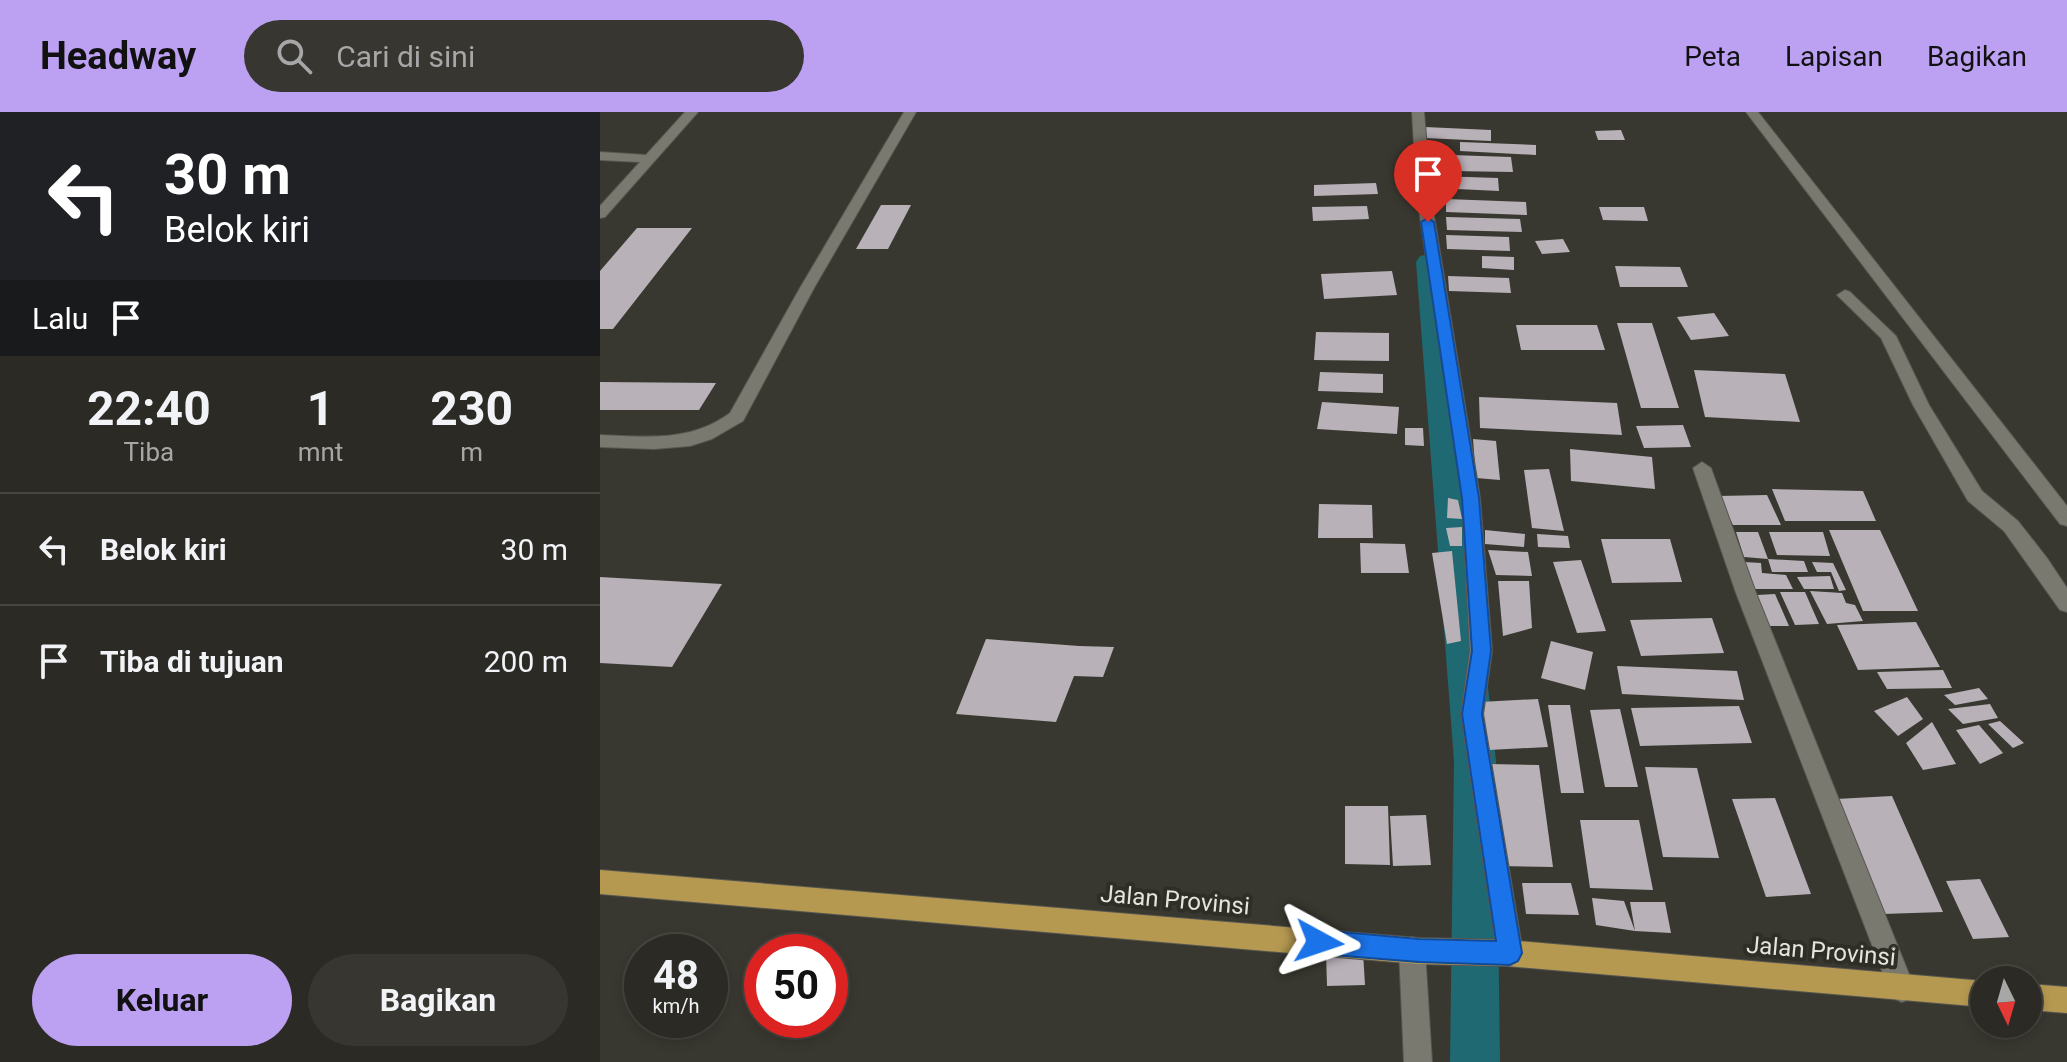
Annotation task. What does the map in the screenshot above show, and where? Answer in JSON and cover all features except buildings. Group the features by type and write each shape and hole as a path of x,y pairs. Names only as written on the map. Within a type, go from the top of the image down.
{"main road":[{"name":"Jalan Provinsi","path":"600,882 1416,950 1509,953 1970,993"},
{"path":"2042,998 2067,1000"}],"street":[{"path":"602,211 692,112"},
{"path":"600,441 688,442 722,430 737,417 807,288 910,112"},
{"path":"1418,112 1424,197 1471,498 1481,651 1472,714 1509,953"},
{"path":"1752,112 2067,519"},
{"path":"600,156 651,159"},
{"path":"1845,295 1888,336 1934,429 1975,496 2011,526 2067,604"},
{"path":"1702,468 1746,593 1902,989"},
{"path":"1416,950 1418,1062"}],"waterway":[{"path":"1429,262 1475,761 1475,1062"}],"route":[{"path":"1319,942 1419,951 1510,953 1472,714 1481,651 1471,498 1428,222"}]}
